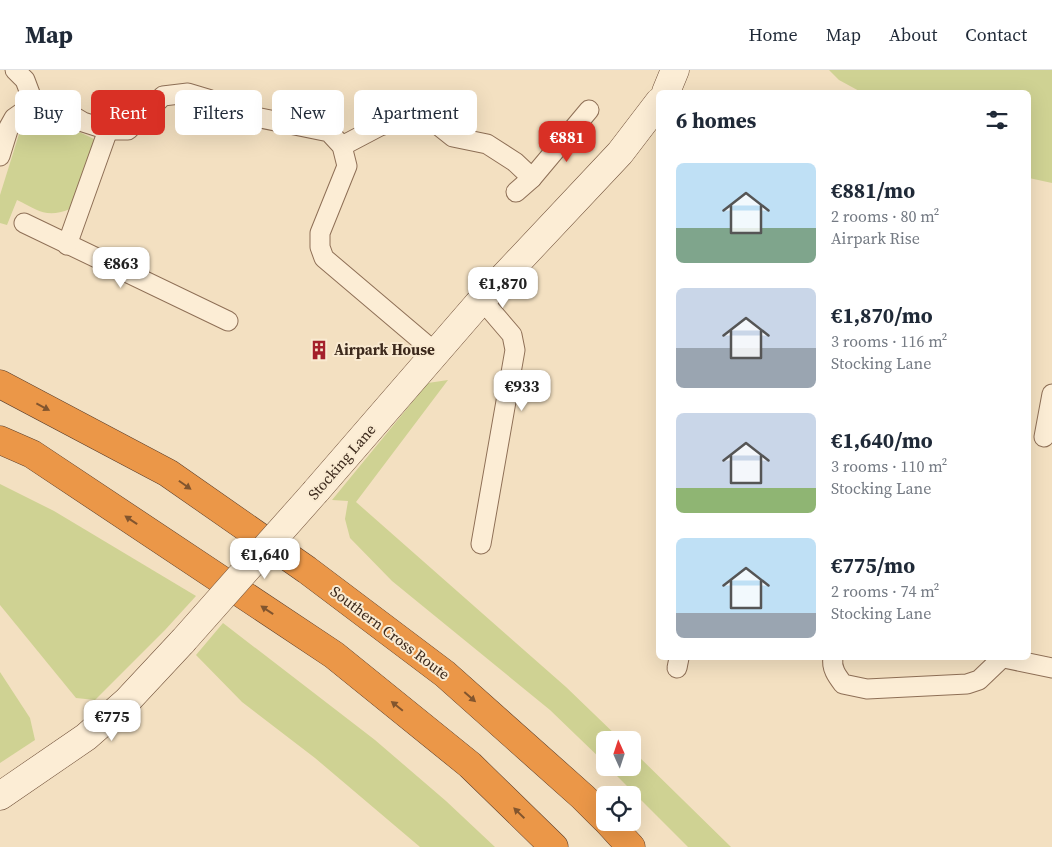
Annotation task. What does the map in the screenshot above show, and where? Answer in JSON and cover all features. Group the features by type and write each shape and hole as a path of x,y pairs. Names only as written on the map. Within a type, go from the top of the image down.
{"highway":[{"name":"Southern Cross Route","path":"0,384 168,473 307,570 445,674 596,810"},
{"path":"0,440 32,454 334,655 470,765 554,847"},
{"path":"616,831 631,847"}],"main road":[{"path":"667,90 675,70"},
{"name":"Stocking Lane","path":"0,796 86,736 127,701 316,491 482,300 620,153 656,106"}],"street":[{"path":"14,70 25,80 29,90"},
{"path":"165,96 188,93 208,99 236,113 329,132 342,146 347,166 320,233 320,247 324,258 436,352"},
{"path":"516,192 532,178 589,110"},
{"path":"342,146 380,126 414,114 428,117 453,137 486,144 515,162 532,178"},
{"path":"0,156 9,127 15,117"},
{"path":"67,245 106,135"},
{"path":"24,223 228,321"},
{"path":"481,544 515,350 512,335 482,300"},
{"path":"1042,437 1052,394"},
{"path":"832,660 835,673 843,684 867,689 967,684 979,680 1001,660"},
{"path":"1013,660 1052,668"}],"green space":[{"path":"829,70 1052,70 1052,183 1031,178 1031,90 857,90 839,80"},
{"path":"81,133 94,139 92,154 70,209 55,213 42,212 17,200 7,225 0,223 0,195 19,135 81,135"},
{"path":"448,380 356,502 566,687 612,731 596,731 596,754 550,710 392,581 350,538 345,519 348,501 332,500 428,383"},
{"path":"0,484 54,511 196,596 95,700 76,698 0,605"},
{"path":"223,623 375,740 446,801 495,847 420,847 315,758 242,702 196,655"},
{"path":"0,672 30,718 35,740 0,763"},
{"path":"641,759 731,847 688,847 641,800 641,786 627,786 617,776 641,776"}],"place":[{"name":"Airpark House","path":"319,350"}]}
